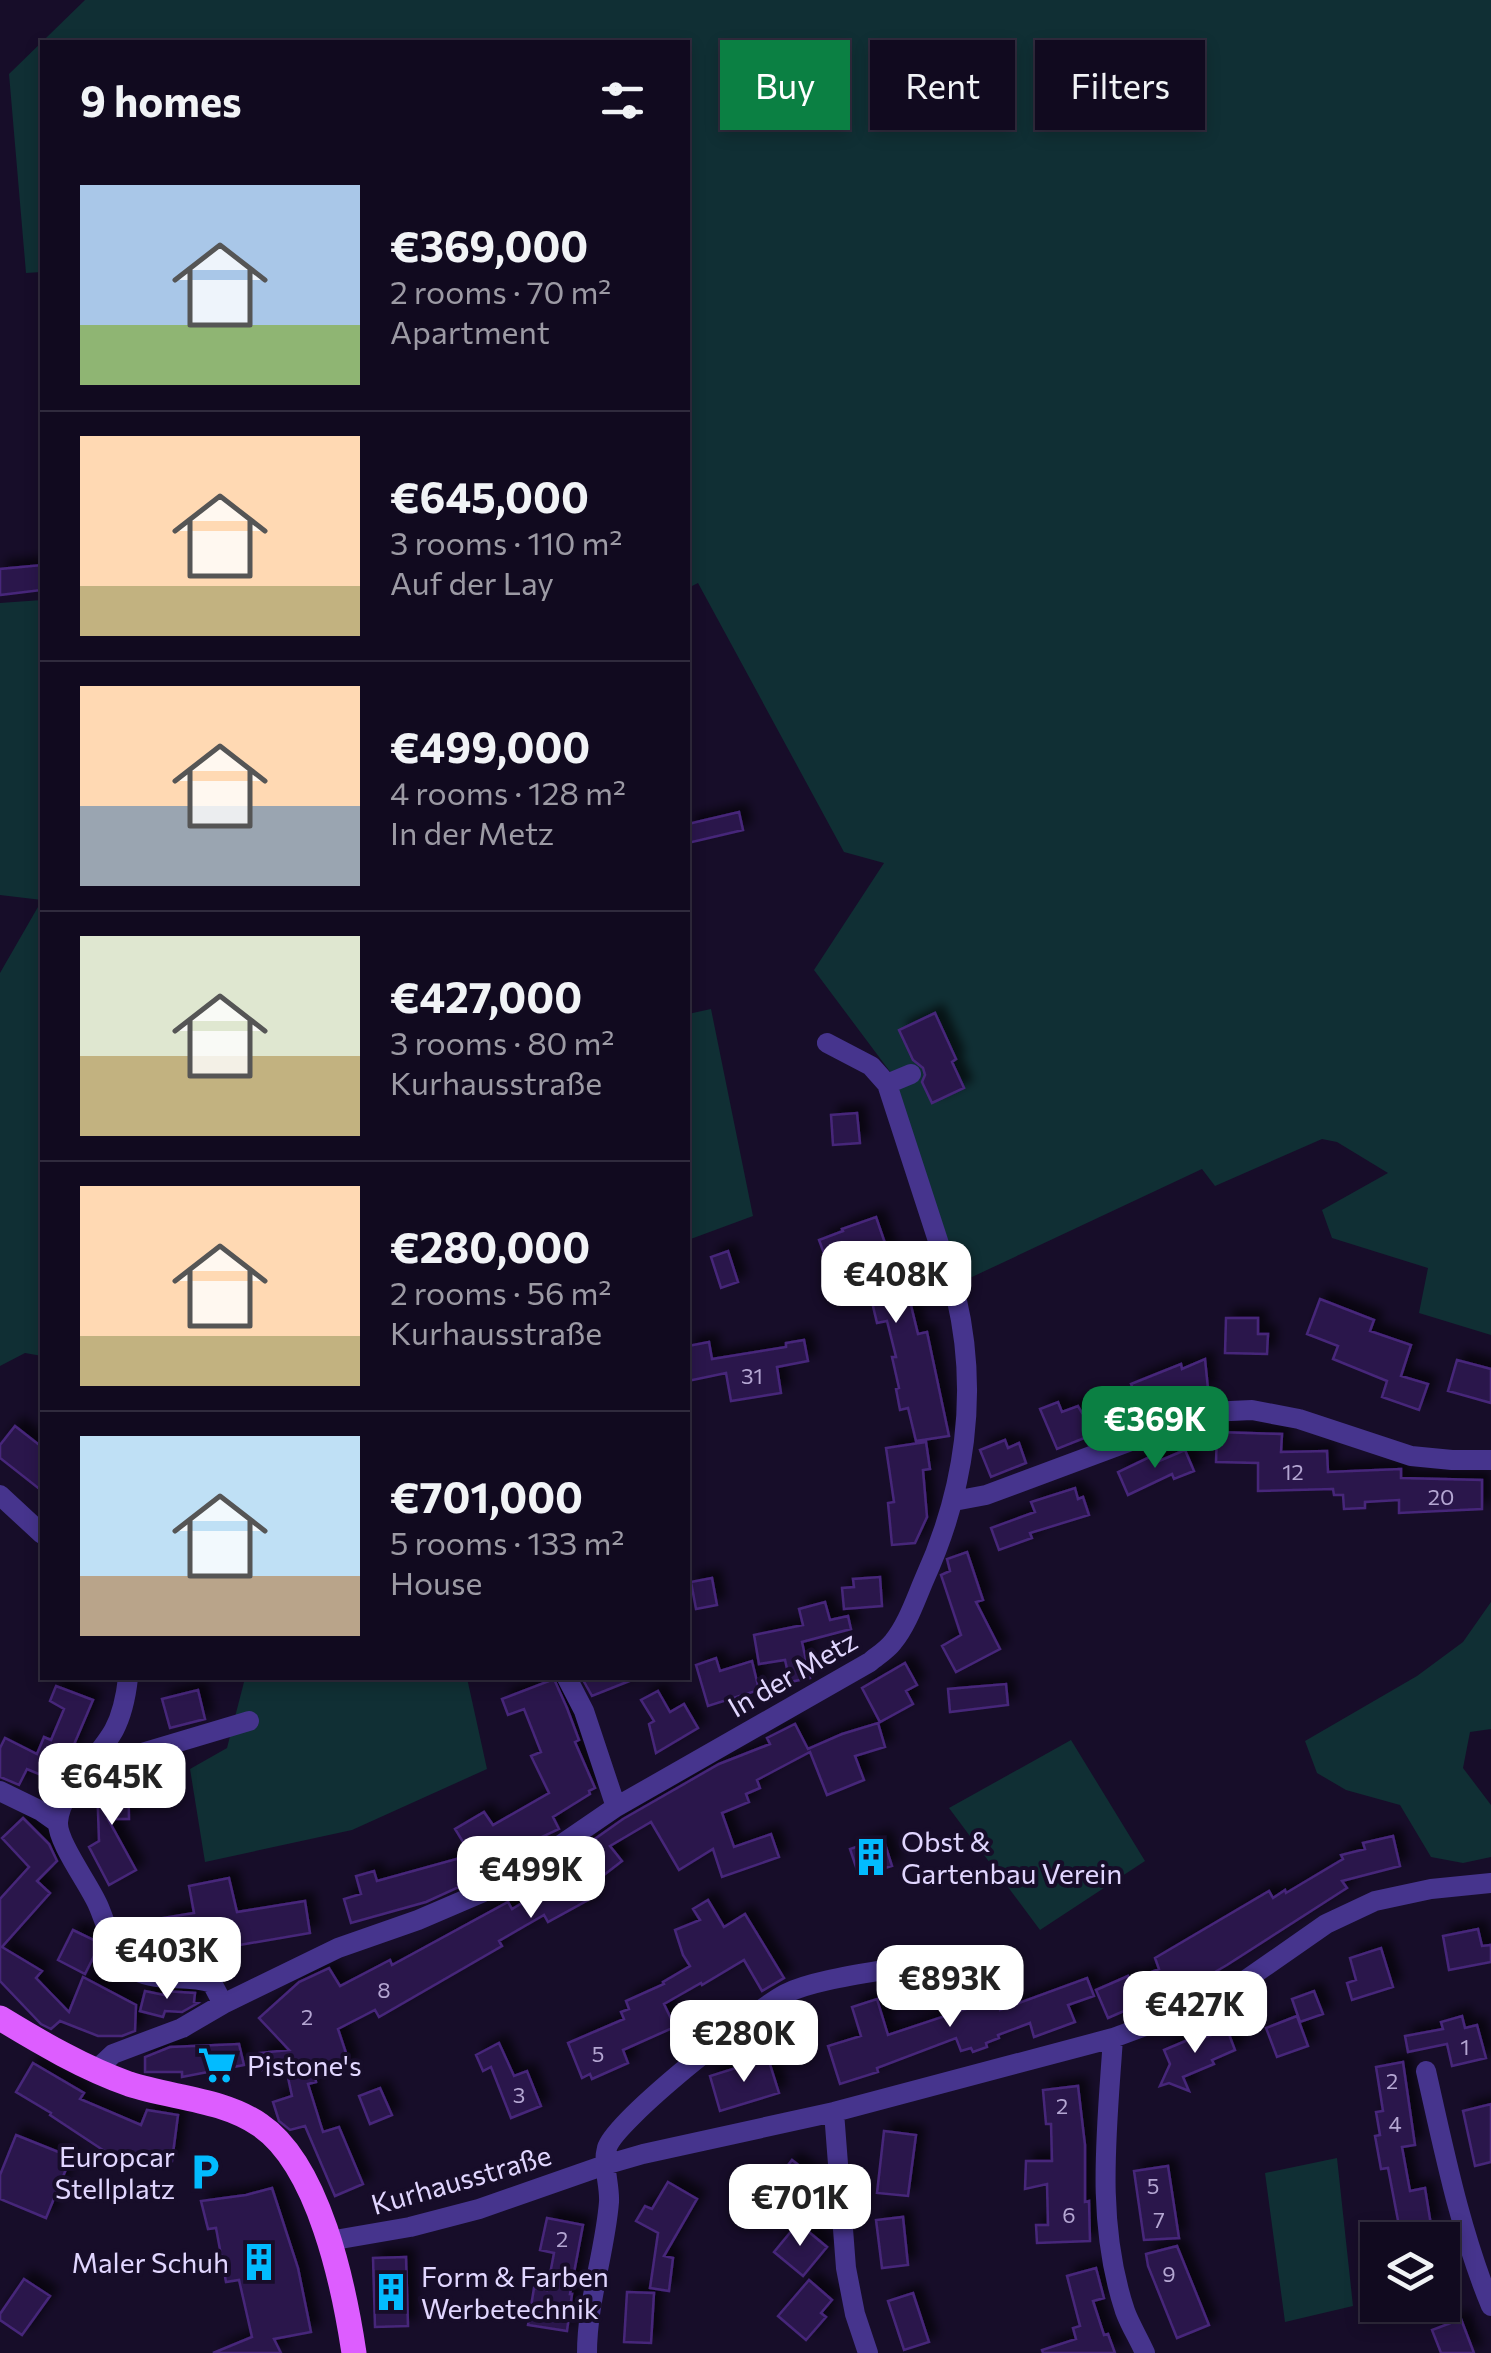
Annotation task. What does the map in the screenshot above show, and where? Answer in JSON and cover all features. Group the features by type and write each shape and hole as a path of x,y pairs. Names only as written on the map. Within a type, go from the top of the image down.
{"main road":[{"path":"0,2018 96,2070 131,2084 235,2112 261,2125 282,2144 316,2201 350,2324 354,2353"}],"street":[{"path":"827,1043 871,1066 887,1084 911,1074"},
{"name":"In der Metz","path":"96,2070 113,2054 182,2028 338,1948 481,1893 616,1807 870,1662 892,1643 931,1564 954,1501 968,1402 967,1362 956,1296 887,1084"},
{"path":"954,1501 986,1496 1209,1412 1252,1410 1299,1418 1411,1456 1491,1460"},
{"path":"0,1495 40,1532"},
{"path":"128,1680 124,1705 114,1730 77,1780 58,1823 122,1960 138,1972 212,1983 223,2004"},
{"path":"569,1680 584,1710 616,1807"},
{"path":"96,1756 125,1758 249,1721"},
{"path":"0,1792 58,1823"},
{"name":"Kurhausstraße","path":"329,2241 479,2209 643,2154 834,2112 1114,2038 1191,2009 1240,1984 1326,1924 1375,1901 1431,1889 1491,1883"},
{"path":"587,2353 609,2199 607,2148 619,2128 698,2058 785,1994 912,1965"},
{"path":"1114,2038 1104,2181 1110,2247 1125,2312 1145,2353"},
{"path":"1426,2071 1451,2183 1486,2280 1491,2306"},
{"path":"834,2112 846,2268 868,2353"}],"green space":[{"path":"85,0 1491,0 1491,1335 1419,1313 1428,1268 1332,1238 1322,1210 1388,1173 1337,1142 1322,1139 1215,1186 1202,1169 972,1277 957,1269 894,1077 814,970 884,863 844,852 698,583 690,587 690,40 44,40"},
{"path":"40,44 40,272 26,273 9,74"},
{"path":"40,600 40,900 0,895 0,603"},
{"path":"40,903 40,1356 25,1353 0,1366 0,973"},
{"path":"711,1009 753,1216 690,1239 690,1014"},
{"path":"1491,1602 1491,1729 1470,1732 1463,1768 1491,1805 1491,1857 1463,1863 1431,1857 1400,1805 1346,1790 1317,1773 1305,1741 1417,1676 1463,1642"},
{"path":"467,1680 487,1769 352,1830 205,1862 190,1769 227,1748 244,1682"},
{"path":"1071,1740 1145,1861 1040,1930 949,1808"},
{"path":"1337,2158 1353,2306 1285,2322 1265,2173"}],"building":[{"path":"40,565 40,590 0,595 0,569"},
{"path":"739,812 743,830 690,843 690,824"},
{"path":"935,1013 964,1088 932,1103 922,1082 923,1068 913,1060 899,1030"},
{"path":"857,1113 860,1143 833,1145 831,1115"},
{"path":"876,1217 897,1278 904,1277 918,1334 927,1332 949,1436 916,1441 908,1408 900,1410 892,1357 896,1357 887,1321 877,1323 864,1268 857,1271 850,1251 826,1259 819,1240"},
{"path":"728,1251 738,1282 721,1288 711,1257"},
{"path":"1320,1299 1374,1320 1370,1331 1411,1345 1401,1376 1428,1384 1419,1410 1382,1397 1387,1381 1333,1359 1338,1346 1307,1334"},
{"path":"1226,1318 1258,1318 1258,1334 1268,1334 1267,1354 1225,1353"},
{"path":"804,1340 808,1361 777,1367 781,1393 731,1401 726,1373 690,1381 690,1346 709,1342 712,1359 786,1347 786,1343"},
{"path":"1205,1359 1208,1389 1144,1415 1131,1384"},
{"path":"1457,1360 1491,1369 1491,1403 1448,1391"},
{"path":"1058,1402 1062,1412 1078,1406 1082,1413 1093,1408 1102,1431 1057,1449 1040,1409"},
{"path":"15,1426 40,1445 40,1489 0,1458 0,1445"},
{"path":"1217,1432 1282,1434 1281,1452 1327,1451 1328,1472 1401,1469 1401,1478 1482,1480 1482,1509 1399,1513 1399,1500 1365,1502 1365,1508 1344,1509 1343,1495 1334,1495 1333,1489 1258,1491 1258,1463 1216,1462"},
{"path":"1005,1440 1008,1448 1019,1443 1026,1463 991,1477 980,1450"},
{"path":"926,1442 930,1469 923,1470 927,1517 915,1543 892,1545 888,1503 894,1502 886,1448"},
{"path":"1185,1450 1194,1471 1174,1479 1172,1474 1128,1495 1118,1472 1156,1454 1159,1461"},
{"path":"1075,1488 1089,1515 1030,1533 1032,1538 999,1550 991,1528 1035,1512 1031,1502"},
{"path":"967,1552 983,1600 976,1602 1000,1649 956,1672 942,1646 961,1635 941,1575 950,1571 947,1559"},
{"path":"880,1577 882,1606 844,1609 842,1588 854,1587 853,1579"},
{"path":"712,1578 717,1605 696,1609 691,1582"},
{"path":"825,1602 830,1620 848,1616 851,1629 802,1642 810,1678 790,1682 785,1660 759,1664 754,1635 803,1625 799,1609"},
{"path":"716,1658 720,1671 752,1661 759,1690 708,1706 696,1665"},
{"path":"905,1663 917,1685 906,1691 913,1704 880,1722 862,1688"},
{"path":"554,1680 595,1788 553,1817 559,1829 459,1887 426,1902 351,1923 344,1899 361,1894 356,1876 374,1871 377,1881 471,1855 455,1829 484,1812 493,1825 549,1793 531,1756 541,1752 524,1709 508,1715 502,1699"},
{"path":"583,1680 632,1680 592,1696"},
{"path":"1006,1684 1008,1705 950,1712 948,1689"},
{"path":"56,1686 93,1700 58,1782 27,1769 19,1785 0,1777 0,1748 5,1738 37,1754 44,1737 51,1740 64,1709 50,1701"},
{"path":"198,1690 205,1719 170,1728 162,1699"},
{"path":"658,1691 670,1712 684,1704 698,1728 656,1753 649,1724 654,1721 641,1700"},
{"path":"878,1723 885,1747 855,1756 864,1780 827,1795 810,1752 757,1780 760,1788 746,1794 749,1802 722,1813 734,1847 771,1834 779,1857 722,1877 713,1849 679,1870 651,1822 610,1846 622,1861 582,1892 588,1900 548,1922 544,1915 499,1941 502,1946 379,2017 375,2010 338,2029 350,2065 315,2076 316,2082 308,2084 323,2132 339,2127 363,2184 335,2196 305,2126 290,2130 279,2121 273,2102 292,2096 285,2064 262,2070 259,2053 289,2050 259,2018 299,1982 329,1968 340,1986 390,1960 392,1965 508,1902 512,1909 569,1875 565,1860 623,1819 719,1764 770,1744 767,1738 795,1724 808,1749"},
{"path":"128,1772 129,1819 108,1819 136,1870 109,1885 89,1847 99,1841 97,1783 107,1783 106,1773"},
{"path":"23,1818 49,1844 57,1861 37,1881 50,1893 2,1947 42,1971 36,1978 69,2012 83,1977 136,2005 135,2031 122,2036 98,2036 60,2021 51,2029 41,2024 0,1981 0,1899 29,1867 2,1838"},
{"path":"1393,1836 1400,1866 1342,1881 1347,1888 1227,1965 1174,1996 1142,2009 1140,2004 1108,2018 1096,1990 1128,1976 1130,1981 1159,1969 1155,1958 1269,1891 1273,1898 1285,1890 1286,1893 1343,1859 1341,1855 1365,1849 1363,1843"},
{"name":"Obst & Gartenbau Verein","path":"883,1838 892,1866 859,1876 850,1849"},
{"path":"229,1878 237,1912 305,1901 310,1933 228,1947 218,1964 197,1956 196,1944 169,1949 163,1918 194,1913 189,1886"},
{"path":"708,1900 724,1927 745,1914 784,1978 762,1991 744,1960 664,2004 675,2027 623,2050 628,2063 592,2079 590,2074 582,2078 568,2043 624,2019 621,2012 629,2009 626,2001 664,1984 690,1966 675,1930 700,1920 693,1909"},
{"path":"1478,1929 1482,1946 1491,1945 1491,1962 1449,1970 1443,1936"},
{"path":"73,1930 98,1942 85,1974 58,1960"},
{"path":"1381,1948 1393,1987 1352,2000 1347,1983 1356,1980 1350,1958"},
{"path":"1087,1978 1094,1996 1068,2005 1075,2022 1034,2037 1030,2023 998,2035 999,2038 986,2043 987,2047 973,2052 971,2048 961,2051 956,2038 840,2084 828,2046 861,2036 852,2007 877,1999 888,2035 996,1999 1000,2010"},
{"path":"145,1991 164,1995 164,1991 195,1993 194,2002 198,2003 182,2012 165,2011 163,2017 140,2011"},
{"path":"1314,1991 1323,2014 1300,2022 1292,1999"},
{"path":"1297,2016 1308,2046 1277,2057 1266,2028"},
{"path":"1462,2016 1465,2028 1477,2025 1486,2058 1452,2066 1447,2044 1408,2052 1405,2036 1443,2029 1441,2022"},
{"path":"1227,2029 1235,2050 1183,2077 1189,2091 1169,2083 1160,2086 1170,2064 1164,2050 1202,2034 1203,2038"},
{"path":"499,2043 514,2076 527,2071 541,2106 511,2118 491,2067 483,2071 476,2055"},
{"path":"239,2044 244,2065 182,2077 182,2072 145,2072 145,2057 170,2047"},
{"path":"768,2058 779,2093 720,2111 710,2076"},
{"path":"1403,2062 1415,2145 1402,2147 1410,2191 1425,2188 1431,2222 1398,2222 1388,2168 1381,2169 1375,2136 1380,2135 1376,2112 1383,2111 1376,2067"},
{"path":"33,2063 84,2093 80,2099 141,2125 147,2110 178,2115 172,2161 128,2155 124,2164 16,2092"},
{"path":"1078,2086 1090,2241 1037,2243 1036,2225 1048,2225 1047,2184 1025,2189 1026,2161 1052,2161 1051,2124 1046,2124 1043,2090"},
{"path":"380,2088 392,2115 370,2124 359,2096"},
{"path":"1491,2104 1491,2162 1475,2166 1463,2111"},
{"path":"884,2131 916,2135 908,2196 877,2193"},
{"path":"16,2135 71,2157 46,2218 0,2199 0,2175"},
{"path":"792,2160 814,2177 792,2206 770,2188"},
{"path":"1168,2166 1179,2238 1144,2240 1134,2171"},
{"path":"668,2182 697,2199 664,2256 673,2258 669,2291 650,2288 658,2233 636,2221 645,2206 652,2209"},
{"path":"272,2188 298,2268 311,2332 274,2339 281,2353 213,2353 252,2337 239,2280 226,2282 216,2228 208,2229 201,2201"},
{"path":"903,2217 908,2265 882,2268 876,2220"},
{"path":"547,2218 583,2225 567,2331 528,2325 534,2288 547,2290 554,2253 540,2250"},
{"path":"798,2223 827,2247 803,2276 774,2252"},
{"path":"1177,2246 1209,2325 1177,2338 1146,2254"},
{"name":"Form & Farben Werbetechnik","path":"406,2257 408,2326 375,2327 373,2258"},
{"path":"1096,2268 1104,2298 1093,2301 1104,2335 1108,2334 1115,2353 1043,2353 1042,2350 1076,2339 1073,2328 1080,2326 1067,2276"},
{"path":"24,2279 50,2296 22,2335 0,2320 0,2314"},
{"path":"809,2280 832,2300 821,2313 826,2317 806,2340 778,2316"},
{"path":"627,2292 654,2293 651,2343 624,2342"},
{"path":"913,2293 929,2342 904,2350 888,2301"},
{"path":"1460,2319 1474,2353 1441,2353 1432,2330"}],"place":[{"name":"Obst & Gartenbau Verein","path":"871,1857"},
{"name":"Pistone's","path":"217,2065"},
{"name":"Europcar Stellplatz","path":"205,2172"},
{"name":"Maler Schuh","path":"259,2262"},
{"name":"Form & Farben Werbetechnik","path":"391,2292"}]}
